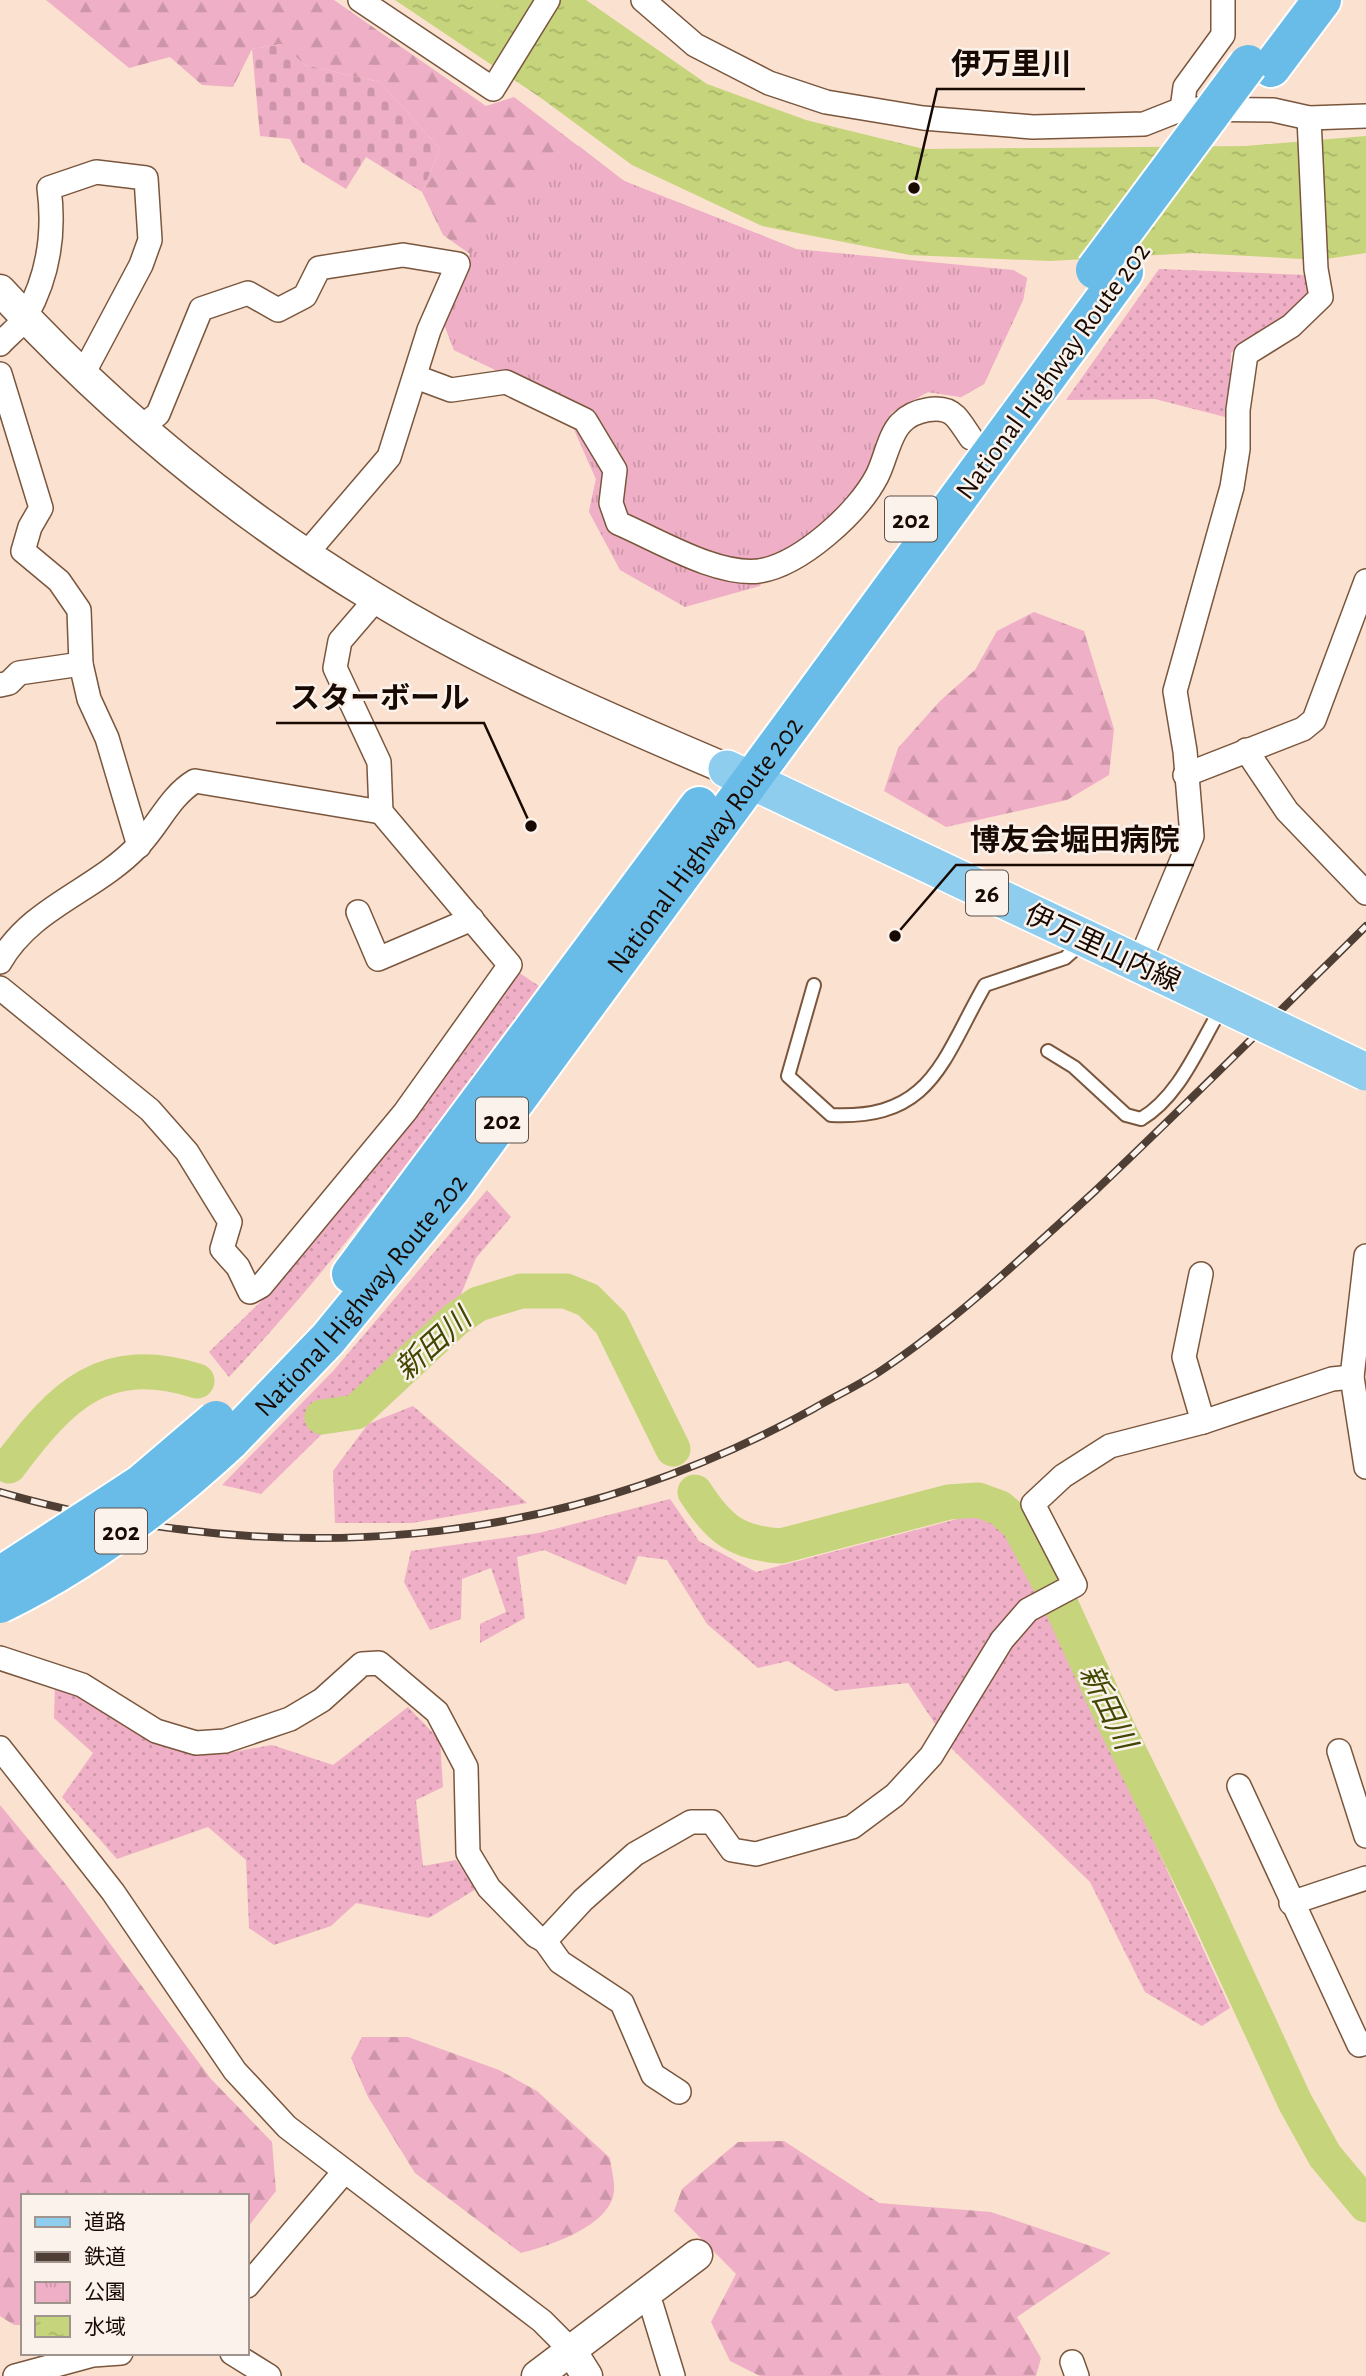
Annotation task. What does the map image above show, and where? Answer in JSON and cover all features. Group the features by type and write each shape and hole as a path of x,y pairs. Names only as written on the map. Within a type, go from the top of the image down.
{"highway":[{"name":"National Highway Route 202","path":"1260,66 1295,0"},
{"name":"National Highway Route 202","path":"0,1604 26,1591 117,1534 188,1480 272,1366 336,1294 739,775 1260,66 1322,0"},
{"name":"National Highway Route 202","path":"739,775 971,438 1110,271"},
{"name":"National Highway Route 202","path":"0,1576 223,1431"}],"main road":[{"name":"伊万里山内線","path":"739,775 1366,1072"}],"street":[{"path":"360,0 493,89 548,0"},
{"path":"643,0 695,45 769,83 826,102 923,118 1033,127 1144,124 1182,109 1273,110 1309,118 1366,116"},
{"path":"1182,109 1185,87 1223,35 1223,0"},
{"path":"1139,963 1192,836 1185,751 1175,691 1232,486 1246,354 1291,326 1321,297 1316,269 1309,118"},
{"path":"0,344 26,318 48,262 54,222 49,188 96,172 146,178 150,240 141,265 83,374"},
{"path":"141,427 158,415 201,309 248,293 278,310 304,296 319,268 403,255 458,264 429,330 389,457 306,554"},
{"path":"0,290 83,374 141,427 219,492 306,554 376,599 554,694 739,775"},
{"path":"0,374 41,509 30,527 23,551 59,581 79,610 81,664 89,699 107,738 139,846"},
{"path":"416,377 451,390 506,382 585,420 615,470 611,503 618,523 730,571 760,570 797,558 833,530 876,479 900,423 915,413 937,409 954,414 971,438"},
{"path":"1185,775 1303,729 1314,720 1366,580"},
{"path":"0,988 150,1110 187,1152 230,1222 222,1249 238,1267 250,1292 261,1286 405,1111 510,965 381,812 379,762 335,668 340,642 376,599"},
{"path":"0,685 9,684 19,673 81,664"},
{"path":"1246,750 1287,811 1366,893"},
{"path":"0,962 8,947 38,915 99,878 139,846 181,789 195,781 381,812"},
{"path":"358,912 378,959 471,919"},
{"path":"1366,1256 1352,1377 1366,1467"},
{"path":"1201,1274 1184,1357 1203,1422"},
{"path":"545,1941 583,1900 635,1854 691,1822 712,1822 733,1850 756,1854 852,1826 895,1795 932,1756 1002,1640 1028,1610 1074,1585 1032,1504 1063,1476 1110,1446 1203,1422 1332,1379 1352,1377"},
{"path":"0,1658 82,1685 156,1731 196,1743 225,1741 290,1719 323,1700 362,1664 379,1663 436,1712 466,1767 468,1853 489,1888 545,1941 560,1962 622,2003 653,2075 679,2092"},
{"path":"0,1748 113,1892 235,2071 287,2127 542,2321 570,2349 587,2376"},
{"path":"1339,1751 1366,1836"},
{"path":"1239,1786 1359,2045 1366,2043"},
{"path":"1291,1903 1366,1878"},
{"path":"248,2285 344,2172"},
{"path":"537,2376 697,2255"},
{"path":"644,2295 652,2307 673,2376"},
{"path":"15,2376 93,2355"},
{"path":"235,2355 269,2376"}],"lane":[{"path":"814,985 788,1076 831,1115 868,1114 904,1104 929,1085 985,985 1065,958 1085,939"},
{"path":"1048,1051 1074,1067 1126,1115 1141,1119 1171,1093 1224,1004"}],"green space":[{"path":"46,0 334,0 486,106 514,97 624,181 796,249 957,330 1013,270 1027,278 1023,300 984,384 961,397 875,384 612,515 589,512 596,479 562,402 454,350 444,324 470,254 443,235 422,192 440,149 380,82 305,65 281,44 252,49 233,87 202,85 170,57 129,68"},
{"path":"282,44 305,65 380,82 440,149 422,192 366,157 346,189 302,162 290,139 260,136 252,49"},
{"path":"579,146 624,181 796,249 1013,270 1027,278 1023,300 984,384 961,397 928,392 891,413 867,482 818,534 778,555 760,586 685,607 620,570 589,512 596,479 562,402 454,350 444,324 470,254 525,181"},
{"path":"1159,269 1306,275 1312,298 1231,353 1229,418 1155,399 1066,400"},
{"path":"1034,612 1084,631 1114,729 1109,775 1067,800 946,827 884,791 898,748 940,701 975,670 997,631"},
{"path":"518,972 539,986 352,1235 229,1377 209,1352 278,1285"},
{"path":"487,1190 511,1217 476,1258 459,1299 261,1494 222,1485 334,1370"},
{"path":"413,1406 527,1503 412,1523 335,1523 333,1471 368,1424"},
{"path":"670,1499 699,1541 756,1572 965,1517 988,1518 1014,1535 1230,2008 1202,2026 1145,1992 1090,1882 951,1748 908,1683 835,1691 788,1661 758,1668 707,1624 667,1560 638,1556 626,1585 544,1550 517,1557 525,1618 480,1643 480,1624 506,1612 491,1568 462,1579 461,1619 430,1630 404,1582 411,1551 539,1533"},
{"path":"55,1685 92,1701 168,1747 233,1752 272,1745 333,1765 408,1707 440,1740 443,1787 416,1800 423,1866 456,1860 476,1889 429,1918 356,1903 331,1926 274,1945 249,1928 246,1860 208,1827 117,1859 62,1797 93,1753 54,1718"},
{"path":"0,1805 67,1886 211,2079 272,2142 276,2191 248,2227 248,2194 21,2194 21,2325 14,2325 0,2316"},
{"path":"362,2037 408,2037 499,2070 537,2091 610,2158 614,2191 610,2203 591,2224 577,2232 562,2240 521,2253 415,2173 368,2097 351,2058"},
{"path":"784,2141 879,2203 991,2212 1111,2253 1017,2317 1041,2358 1036,2376 760,2376 730,2361 711,2322 736,2274 674,2211 682,2189 738,2142"}],"water":[{"path":"395,0 586,0 707,84 806,120 924,149 1245,146 1366,136 1366,253 1320,260 1193,253 1050,261 910,255 762,226 632,165 541,98"}],"waterway":[{"name":"新田川","path":"322,1417 356,1412 456,1319 478,1304 521,1291 566,1291 588,1300 611,1323 673,1449"},
{"name":"新田川","path":"9,1466 48,1419 67,1400 88,1386 111,1376 136,1372 164,1373 197,1381"},
{"name":"新田川","path":"695,1492 712,1516 730,1532 752,1542 781,1546 949,1502 978,1500 1000,1508 1019,1525 1062,1607 1295,2102 1325,2156 1366,2205"}],"railway":[{"path":"0,1492 105,1517 209,1533 313,1538 415,1533 517,1518 618,1493 716,1456 813,1409 874,1375 965,1308 1094,1192 1366,926"}],"place":[{"name":"伊万里川","path":"914,188"},
{"name":"スターボール","path":"531,826"},
{"name":"博友会堀田病院","path":"895,936"}]}
